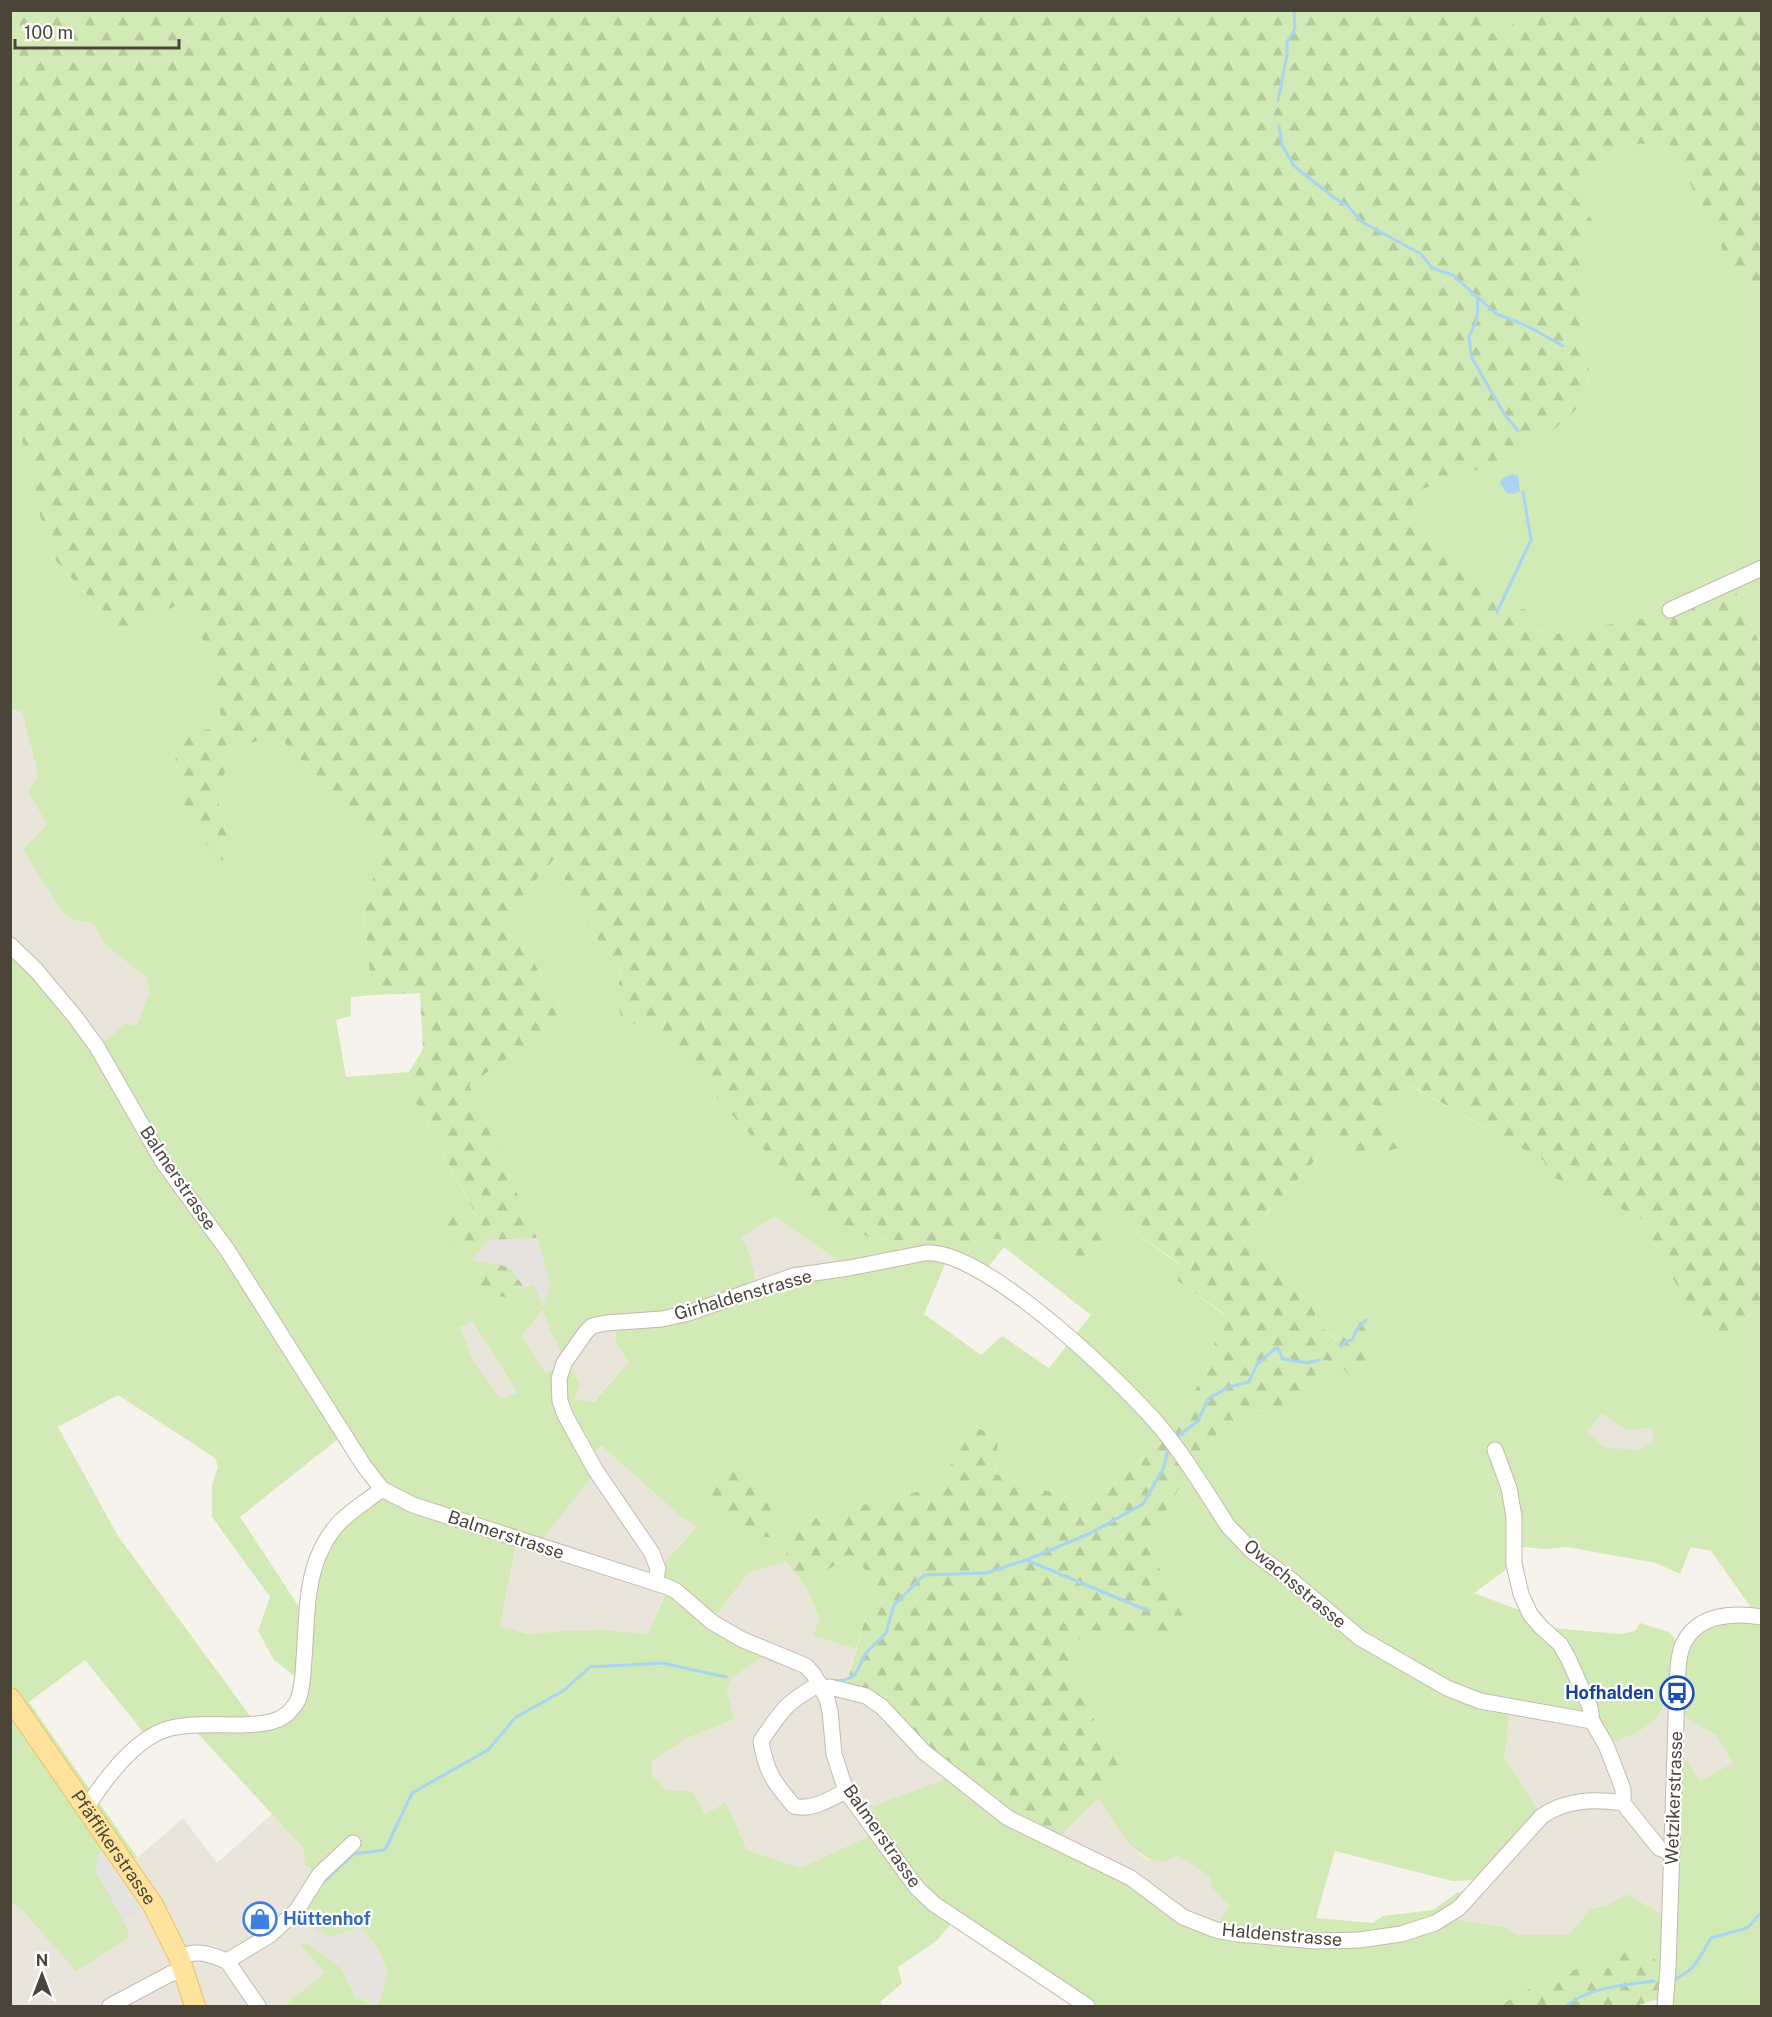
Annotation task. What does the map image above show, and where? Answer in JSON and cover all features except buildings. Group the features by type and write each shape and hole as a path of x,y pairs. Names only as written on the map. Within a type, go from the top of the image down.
{"main road":[{"name":"Pfäffikerstrasse","path":"10,1698 153,1905 181,1963 195,2007"}],"street":[{"path":"1670,610 1761,568"},
{"name":"Balmerstrasse","path":"10,945 43,977 97,1047 163,1162 228,1251 364,1466 382,1488 413,1504 676,1591 712,1622 741,1639 806,1666 821,1686 830,1711 834,1755 846,1791 917,1888 934,1904 1087,2007"},
{"name":"Girhaldenstrasse","path":"655,1583 658,1569 652,1553 596,1471 560,1401 559,1379 564,1363 586,1332 592,1326 606,1323 662,1319 689,1313 793,1276 937,1252"},
{"name":"Owachsstrasse","path":"937,1252 949,1255 1003,1287 1040,1312 1076,1342 1167,1436 1239,1539 1360,1638 1447,1688 1480,1701 1592,1721"},
{"path":"1495,1450 1509,1488 1514,1517 1514,1564 1521,1593 1530,1614 1560,1644 1568,1658 1590,1707 1592,1721 1606,1745 1623,1789 1623,1803 1659,1848 1672,1852"},
{"path":"87,1807 111,1772 160,1731 190,1726 269,1723 286,1714 297,1702 302,1682 311,1579 321,1548 344,1517 382,1488"},
{"name":"Wetzikerstrasse","path":"1665,2007 1678,1664 1687,1637 1712,1618 1743,1614 1761,1617"},
{"path":"821,1686 791,1701 783,1708 761,1741 763,1756 774,1784 794,1806 809,1807 846,1791"},
{"name":"Haldenstrasse","path":"821,1686 866,1696 882,1707 924,1752 1008,1818 1131,1878 1183,1917 1216,1930 1238,1934 1316,1941 1359,1940 1401,1934 1435,1923 1459,1908 1542,1816 1553,1808 1578,1801 1605,1800 1623,1803"},
{"path":"227,1961 270,1935 297,1910 319,1875 353,1843"},
{"path":"110,2007 170,1974 192,1952 205,1953 227,1961 258,2007"}],"shaded area":[{"path":"10,710 22,712 38,776 29,792 47,824 77,921 94,925 106,944 147,978 149,991 138,1025 132,1026 97,1047 11,945"},
{"path":"775,1217 849,1268 758,1288 741,1237"},
{"path":"537,1238 550,1284 544,1308 533,1284 524,1287 509,1267 472,1260 487,1240"},
{"path":"544,1308 548,1325 592,1326 618,1321 616,1344 629,1362 592,1402 574,1399 546,1374 522,1336"},
{"path":"471,1320 518,1392 501,1400 473,1361 460,1327"},
{"path":"1602,1414 1627,1431 1650,1428 1656,1434 1654,1441 1640,1450 1605,1447 1587,1432"},
{"path":"602,1446 680,1516 697,1527 658,1569 668,1587 648,1634 565,1631 527,1634 500,1626 517,1539 541,1546 589,1457"},
{"path":"786,1562 805,1585 819,1617 813,1636 856,1649 845,1690 866,1696 954,1776 875,1833 801,1868 747,1850 726,1802 705,1814 666,1790 652,1775 652,1761 687,1738 735,1719 727,1693 731,1678 712,1622 749,1572"},
{"path":"1671,1691 1676,1711 1717,1736 1734,1763 1700,1781 1676,1745 1670,1919 1627,1894 1608,1905 1591,1909 1568,1935 1517,1935 1506,1927 1463,1921 1449,1916 1542,1816 1504,1757 1509,1706 1657,1718"},
{"path":"1098,1798 1135,1850 1144,1858 1165,1861 1178,1855 1209,1876 1211,1886 1229,1906 1216,1930 1056,1840"},
{"path":"272,1814 304,1849 319,1875 297,1910 311,1926 313,1936 302,1945 326,1973 284,2006 11,2006 10,1903 22,1910 123,1920 128,1866 183,1818 217,1863"},
{"path":"109,1841 153,1905 123,1920 96,1872 97,1857"},
{"path":"311,1926 330,1937 361,1927 384,1959 388,1980 376,2006 355,1997 342,1969 307,1943 313,1936"}],"green space":[{"path":"1484,10 1482,32 1505,35 1522,11 1761,11 1761,293 1745,295 1674,151 1640,143 1566,185 1596,225 1585,247 1578,278 1589,372 1588,391 1581,405 1549,434 1525,444 1507,459 1411,493 1416,518 1501,601 1531,612 1544,636 1640,619 1670,610 1731,582 1761,646 1761,1311 1754,1310 1724,1345 1690,1307 1664,1264 1644,1220 1551,1176 1543,1160 1412,1086 1392,1111 1360,1101 1354,1106 1401,1147 1361,1160 1329,1138 1316,1159 1250,1232 1267,1256 1317,1296 1315,1321 1338,1342 1364,1313 1381,1328 1372,1342 1373,1359 1357,1385 1338,1362 1312,1389 1282,1410 1244,1411 1203,1447 1147,1543 1190,1631 1123,1640 1093,1631 1067,1646 1074,1687 1126,1771 1056,1840 1008,1818 881,1707 845,1690 876,1580 850,1555 805,1585 786,1562 787,1539 820,1515 937,1487 975,1426 998,1438 996,1474 1091,1505 1167,1436 1207,1371 1223,1313 1178,1281 1179,1263 1107,1213 1102,1241 1081,1261 1049,1243 978,1238 961,1262 909,1241 873,1239 825,1216 646,1021 623,1026 617,999 621,969 596,937 554,859 506,915 566,1017 469,1085 537,1238 488,1240 472,1260 448,1244 444,1206 479,1221 412,1095 409,1072 423,1049 420,993 372,995 362,896 391,850 276,734 235,749 216,793 233,860 216,859 198,831 182,812 173,738 223,725 193,599 118,630 49,553 10,384 10,11"},
{"path":"1484,11 1522,11 1505,35 1481,33"},
{"path":"1640,142 1674,151 1745,294 1761,293 1761,646 1731,582 1670,610 1640,619 1544,636 1531,612 1501,601 1416,518 1411,492 1507,459 1525,444 1549,434 1588,391 1589,372 1578,278 1585,247 1596,225 1565,185"},
{"path":"10,384 49,553 118,630 193,599 223,725 173,738 182,812 198,831 233,860 216,793 235,748 276,734 391,850 362,897 372,995 351,997 351,1016 336,1020 346,1077 409,1072 412,1095 479,1222 472,1260 496,1264 475,1279 514,1298 524,1287 533,1284 544,1307 550,1284 537,1238 468,1085 566,1017 506,915 554,859 596,937 621,969 617,999 646,1021 825,1216 873,1239 909,1241 949,1255 924,1314 981,1355 1002,1336 1049,1368 1091,1315 1004,1247 983,1274 961,1262 978,1238 1049,1243 1081,1261 1102,1241 1106,1212 1179,1264 1178,1281 1223,1314 1207,1371 1167,1436 1091,1505 996,1474 998,1438 976,1426 938,1487 820,1515 787,1539 786,1562 749,1572 712,1621 771,1651 731,1678 727,1693 735,1719 687,1738 652,1761 652,1775 666,1790 693,1792 705,1814 726,1802 747,1850 801,1868 875,1833 860,1811 954,1776 1183,1917 1218,1924 1229,1906 1211,1886 1209,1876 1178,1855 1165,1861 1144,1856 1126,1839 1098,1798 1125,1770 1074,1687 1067,1646 1093,1631 1124,1640 1189,1631 1147,1543 1203,1447 1244,1411 1282,1410 1312,1389 1338,1362 1357,1384 1372,1342 1381,1328 1339,1342 1315,1321 1317,1296 1267,1256 1250,1232 1316,1159 1329,1138 1400,1147 1354,1106 1360,1101 1392,1111 1411,1086 1543,1160 1551,1176 1644,1220 1664,1264 1690,1307 1724,1345 1754,1310 1761,1311 1761,2006 1665,2006 1666,1997 1547,1979 1498,2006 1082,2006 956,1919 935,1942 898,1967 902,1983 880,2002 883,2006 376,2006 386,1982 387,1972 376,1947 361,1927 330,1937 311,1926 297,1910 318,1875 305,1865 304,1849 191,1726 148,1738 85,1660 29,1702 137,1857 128,1866 123,1920 130,1937 76,1971 22,1910 11,1903 11,945 97,1047 127,1023 132,1026 138,1024 149,991 147,978 105,944 94,925 77,921 64,914 23,850 47,824 28,792 38,775 22,712 11,710","holes":["775,1217 849,1268 758,1288 748,1250 741,1237","543,1309 561,1351 571,1351 593,1326 617,1321 616,1344 629,1362 593,1402 574,1399 580,1385 570,1366 563,1362 546,1374 522,1336","472,1321 517,1393 501,1399 473,1361 460,1327","118,1395 215,1458 218,1467 212,1485 212,1517 270,1597 258,1631 274,1660 302,1682 286,1714 256,1724 118,1536 58,1427","1602,1414 1627,1431 1650,1428 1655,1434 1653,1441 1640,1450 1605,1447 1587,1432","343,1435 382,1489 321,1548 307,1619 240,1517","602,1446 680,1516 697,1527 658,1569 668,1588 648,1634 603,1630 527,1634 500,1626 517,1539 541,1546 545,1536 596,1471 589,1457","1513,1546 1545,1549 1567,1547 1656,1563 1680,1574 1691,1547 1711,1551 1757,1616 1700,1625 1682,1648 1669,1632 1640,1623 1635,1631 1620,1634 1541,1627 1530,1614 1474,1593 1514,1564","1671,1691 1676,1711 1717,1736 1733,1763 1700,1781 1675,1744 1670,1919 1627,1894 1608,1905 1591,1909 1568,1935 1517,1935 1506,1927 1463,1921 1450,1916 1464,1893 1458,1892 1433,1910 1383,1916 1373,1923 1316,1918 1335,1851 1452,1881 1477,1880 1542,1816 1504,1757 1510,1706 1598,1729 1606,1745 1638,1732 1657,1718"]},
{"path":"496,1264 509,1267 524,1287 514,1298 479,1294 475,1279"},
{"path":"732,1464 768,1505 776,1525 777,1536 753,1536 742,1532 732,1526 717,1509 713,1498 712,1478 717,1467"},
{"path":"850,1555 876,1580 856,1649 813,1636 819,1617 805,1585"},
{"path":"307,1943 342,1969 355,1997 376,2006 284,2006 325,1973 301,1945"},
{"path":"1639,1948 1668,1969 1666,1997 1635,2006 1498,2006 1547,1979"}],"water":[{"path":"1512,474 1518,476 1520,491 1514,494 1507,493 1500,483 1503,478"}],"waterway":[{"path":"1278,100 1287,55 1287,42 1295,29 1294,10"},
{"path":"1279,126 1282,145 1294,166 1337,200 1347,205 1362,222 1421,254 1432,268 1453,275 1478,298 1477,319 1469,337 1472,358 1503,412 1518,431"},
{"path":"1479,298 1495,313 1531,328 1563,346"},
{"path":"1497,612 1531,540 1523,492"},
{"path":"1341,1347 1346,1341 1352,1340 1357,1329 1366,1320"},
{"path":"1177,1437 1198,1421 1208,1399 1229,1387 1249,1382 1257,1364 1277,1347 1283,1359 1307,1363 1319,1360"},
{"path":"834,1681 845,1680 855,1675 866,1653 886,1633 894,1605 924,1575 986,1573 1026,1560 1091,1533 1143,1504 1164,1467 1168,1449"},
{"path":"1026,1560 1149,1611"},
{"path":"322,1883 354,1854 385,1850 412,1793 488,1750 516,1717 563,1691 590,1667 662,1663 726,1677"},
{"path":"1675,1979 1693,1967 1711,1938 1747,1928 1762,1912"},
{"path":"1566,2006 1596,1991 1654,1981"}],"place":[{"name":"Hofhalden","path":"1677,1693"},
{"name":"Hüttenhof","path":"260,1919"}]}
